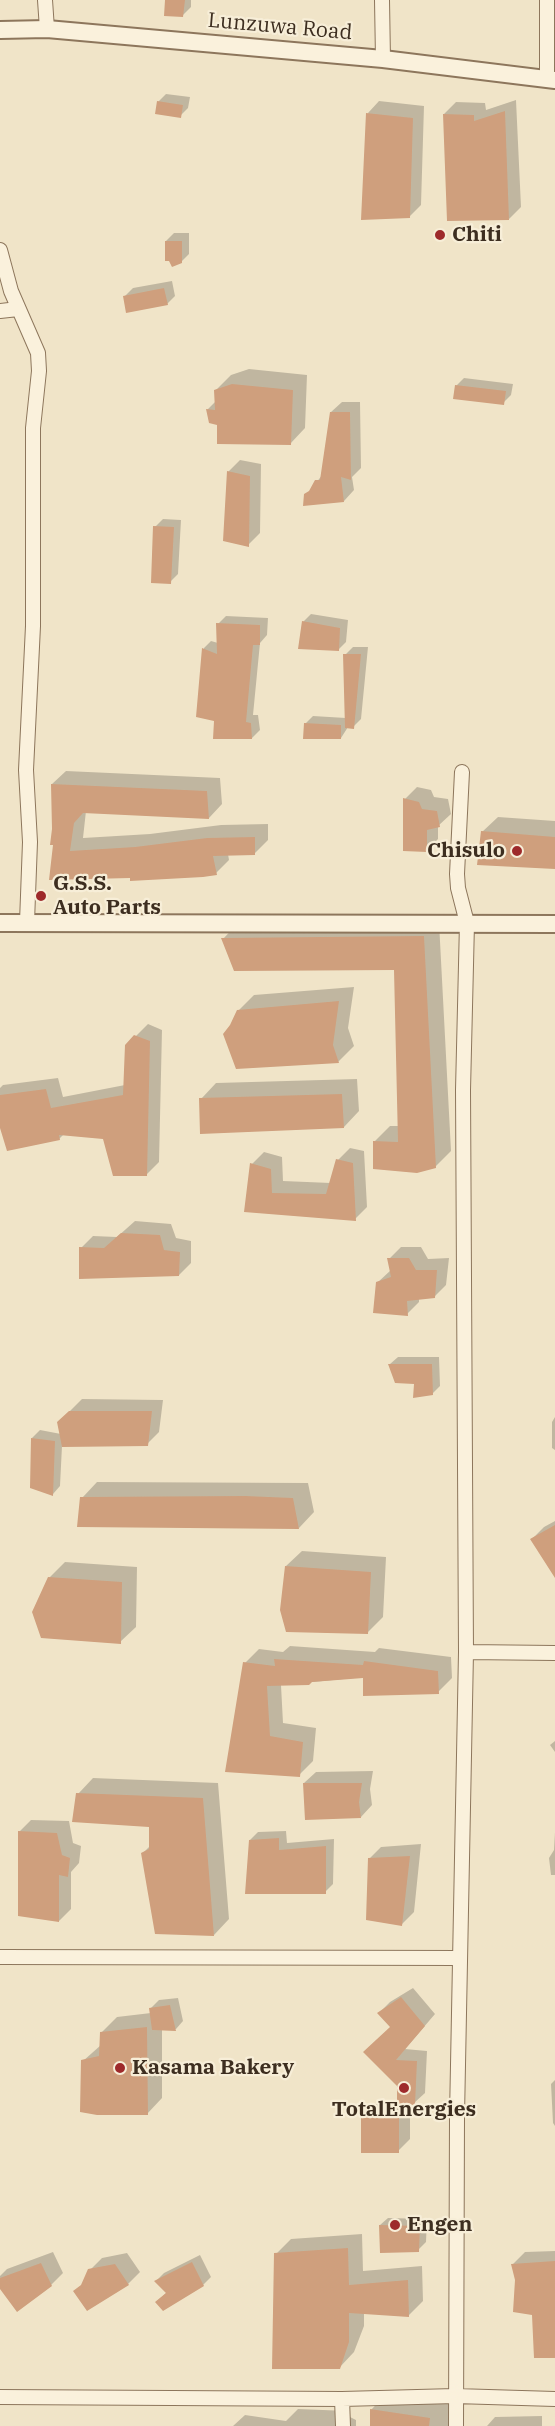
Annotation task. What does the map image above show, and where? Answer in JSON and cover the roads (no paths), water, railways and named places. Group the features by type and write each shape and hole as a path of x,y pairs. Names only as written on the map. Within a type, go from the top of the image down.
{"street":[{"path":"45,0 47,29"},
{"path":"382,0 383,59"},
{"path":"547,0 551,80"},
{"name":"Lunzuwa Road","path":"0,30 47,29 383,59 551,80"},
{"path":"0,250 4,272 38,352 39,371 33,428 33,626 26,770 30,842 27,922"},
{"path":"0,311 18,309"},
{"path":"456,2426 460,1958 466,1652 463,1090 467,923 458,881 462,772"},
{"path":"0,923 555,924"},
{"path":"466,1652 555,1653"},
{"path":"0,1957 460,1958"},
{"path":"0,2397 342,2399 455,2396 555,2399"},
{"path":"342,2399 343,2426"}],"place":[{"name":"Chiti","path":"440,235"},
{"name":"Chisulo","path":"517,851"},
{"name":"G.S.S. Auto Parts","path":"41,896"},
{"name":"Kasama Bakery","path":"120,2068"},
{"name":"TotalEnergies","path":"404,2088"},
{"name":"Engen","path":"395,2225"}]}
